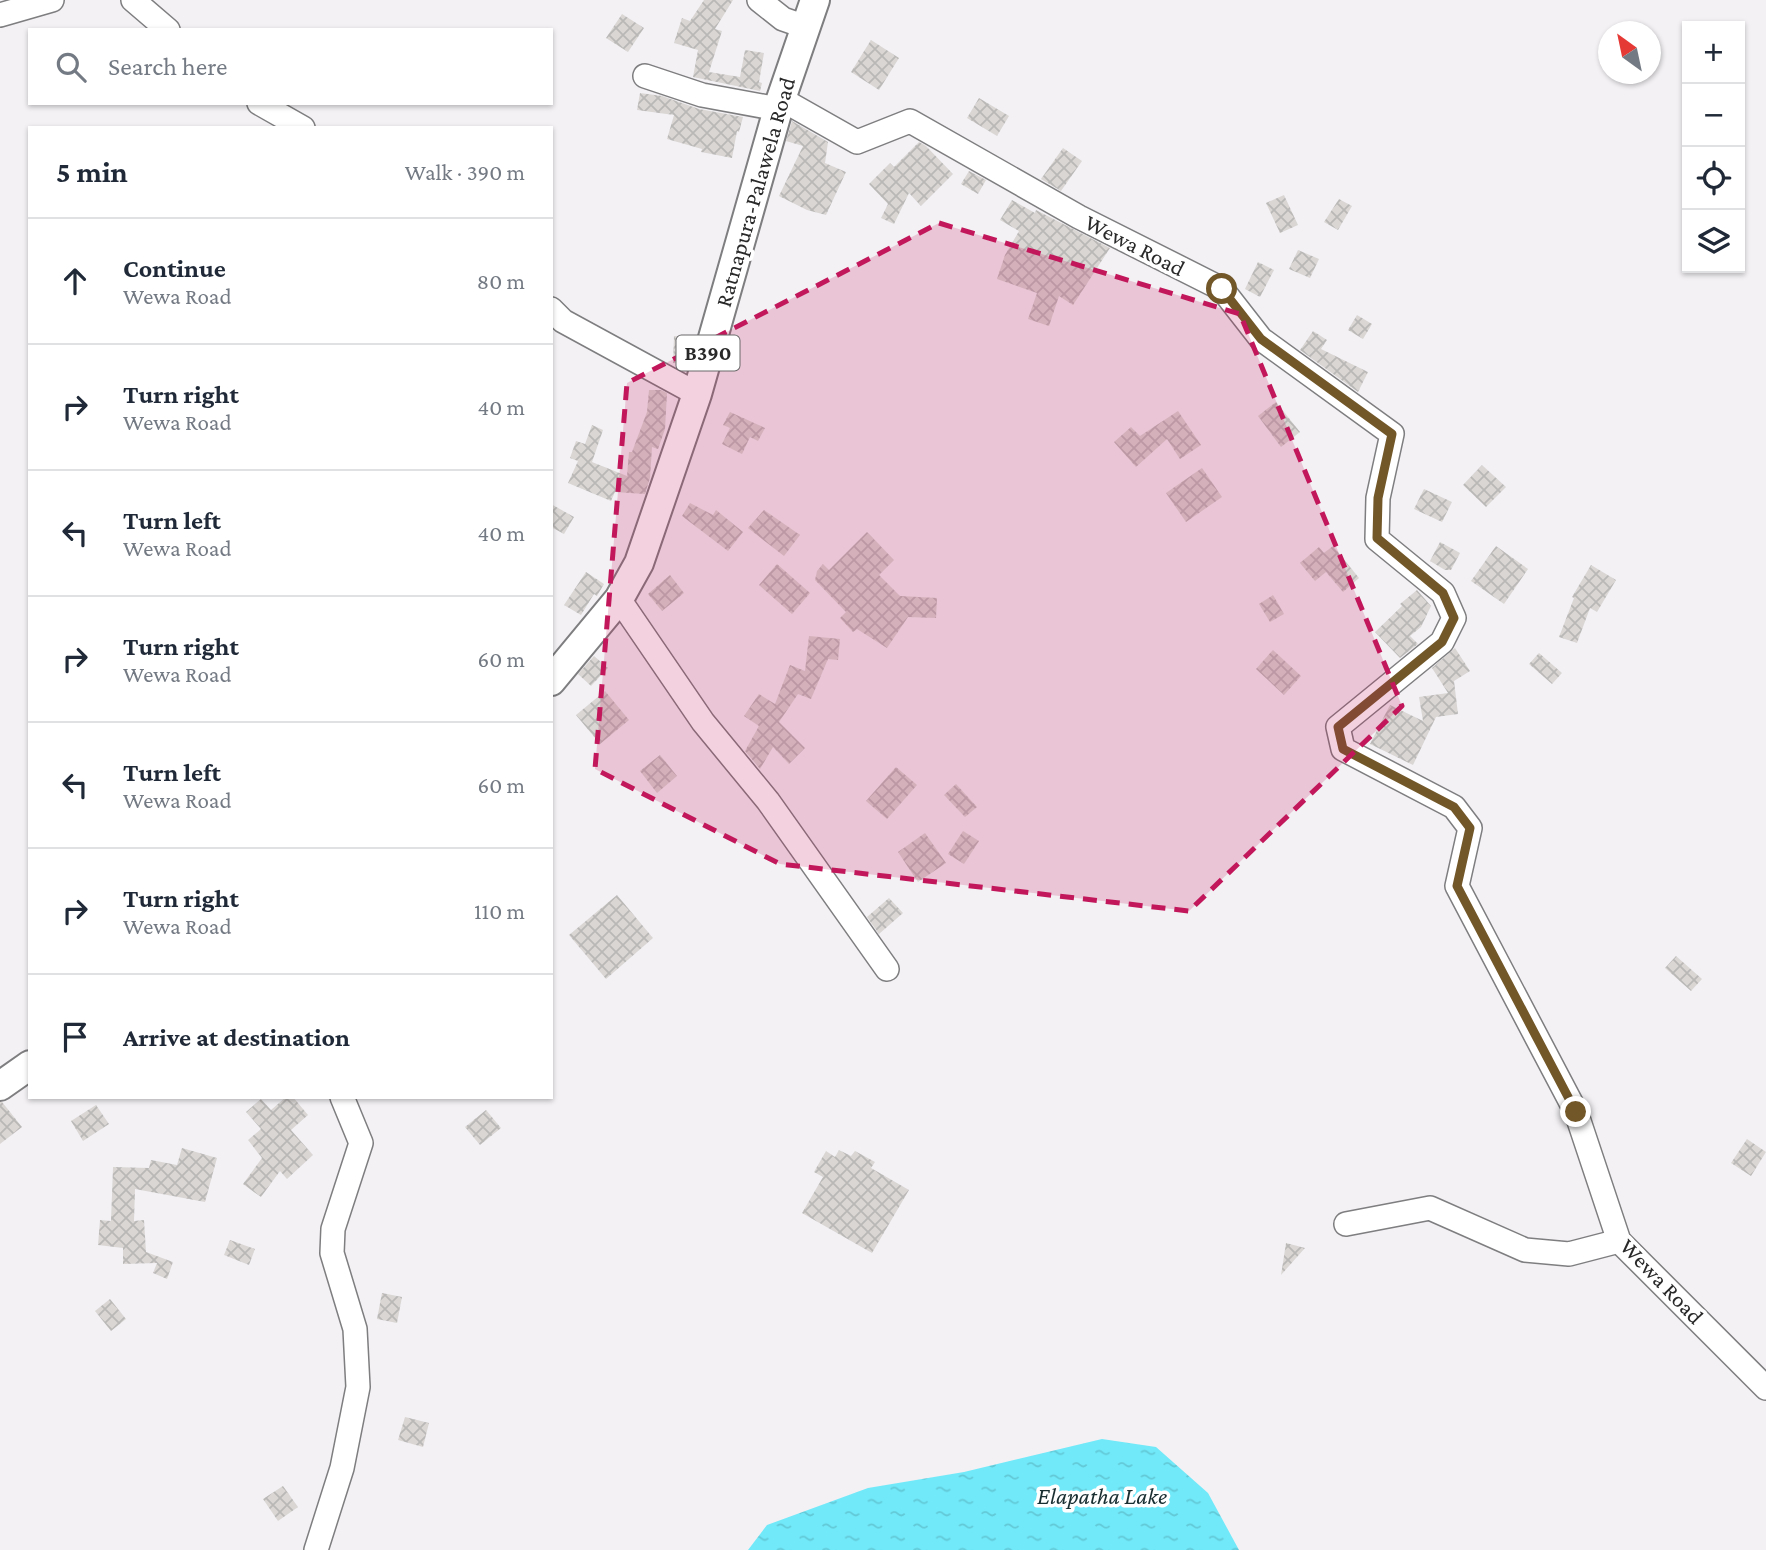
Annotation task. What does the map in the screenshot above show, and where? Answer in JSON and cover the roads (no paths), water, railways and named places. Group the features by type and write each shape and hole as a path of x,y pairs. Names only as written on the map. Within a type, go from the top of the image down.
{"main road":[{"name":"Ratnapura-Palawela Road","path":"553,679 620,599 639,563 697,394 779,104 815,0"},
{"path":"0,1086 28,1066"}],"street":[{"path":"0,15 52,0"},
{"path":"133,0 166,28"},
{"path":"759,0 783,19 806,27"},
{"path":"645,76 702,95 779,104"},
{"name":"Wewa Road","path":"779,104 857,142 910,121 1079,217 1222,289 1261,339 1392,434 1378,498 1377,538 1443,593 1454,618 1442,642 1338,727 1343,749 1454,807 1470,828 1457,886 1576,1112 1619,1241 1766,1388"},
{"path":"263,105 299,126"},
{"path":"553,311 563,321 697,394"},
{"path":"620,599 703,723 768,801 887,969"},
{"path":"316,1550 342,1468 358,1387 355,1329 332,1253 333,1229 361,1143 343,1099"},
{"path":"1346,1224 1430,1208 1525,1250 1569,1254 1619,1241"}],"water":[{"name":"Elapatha Lake","path":"1102,1439 1156,1447 1208,1493 1239,1550 748,1550 767,1525 868,1488 964,1472"}]}
